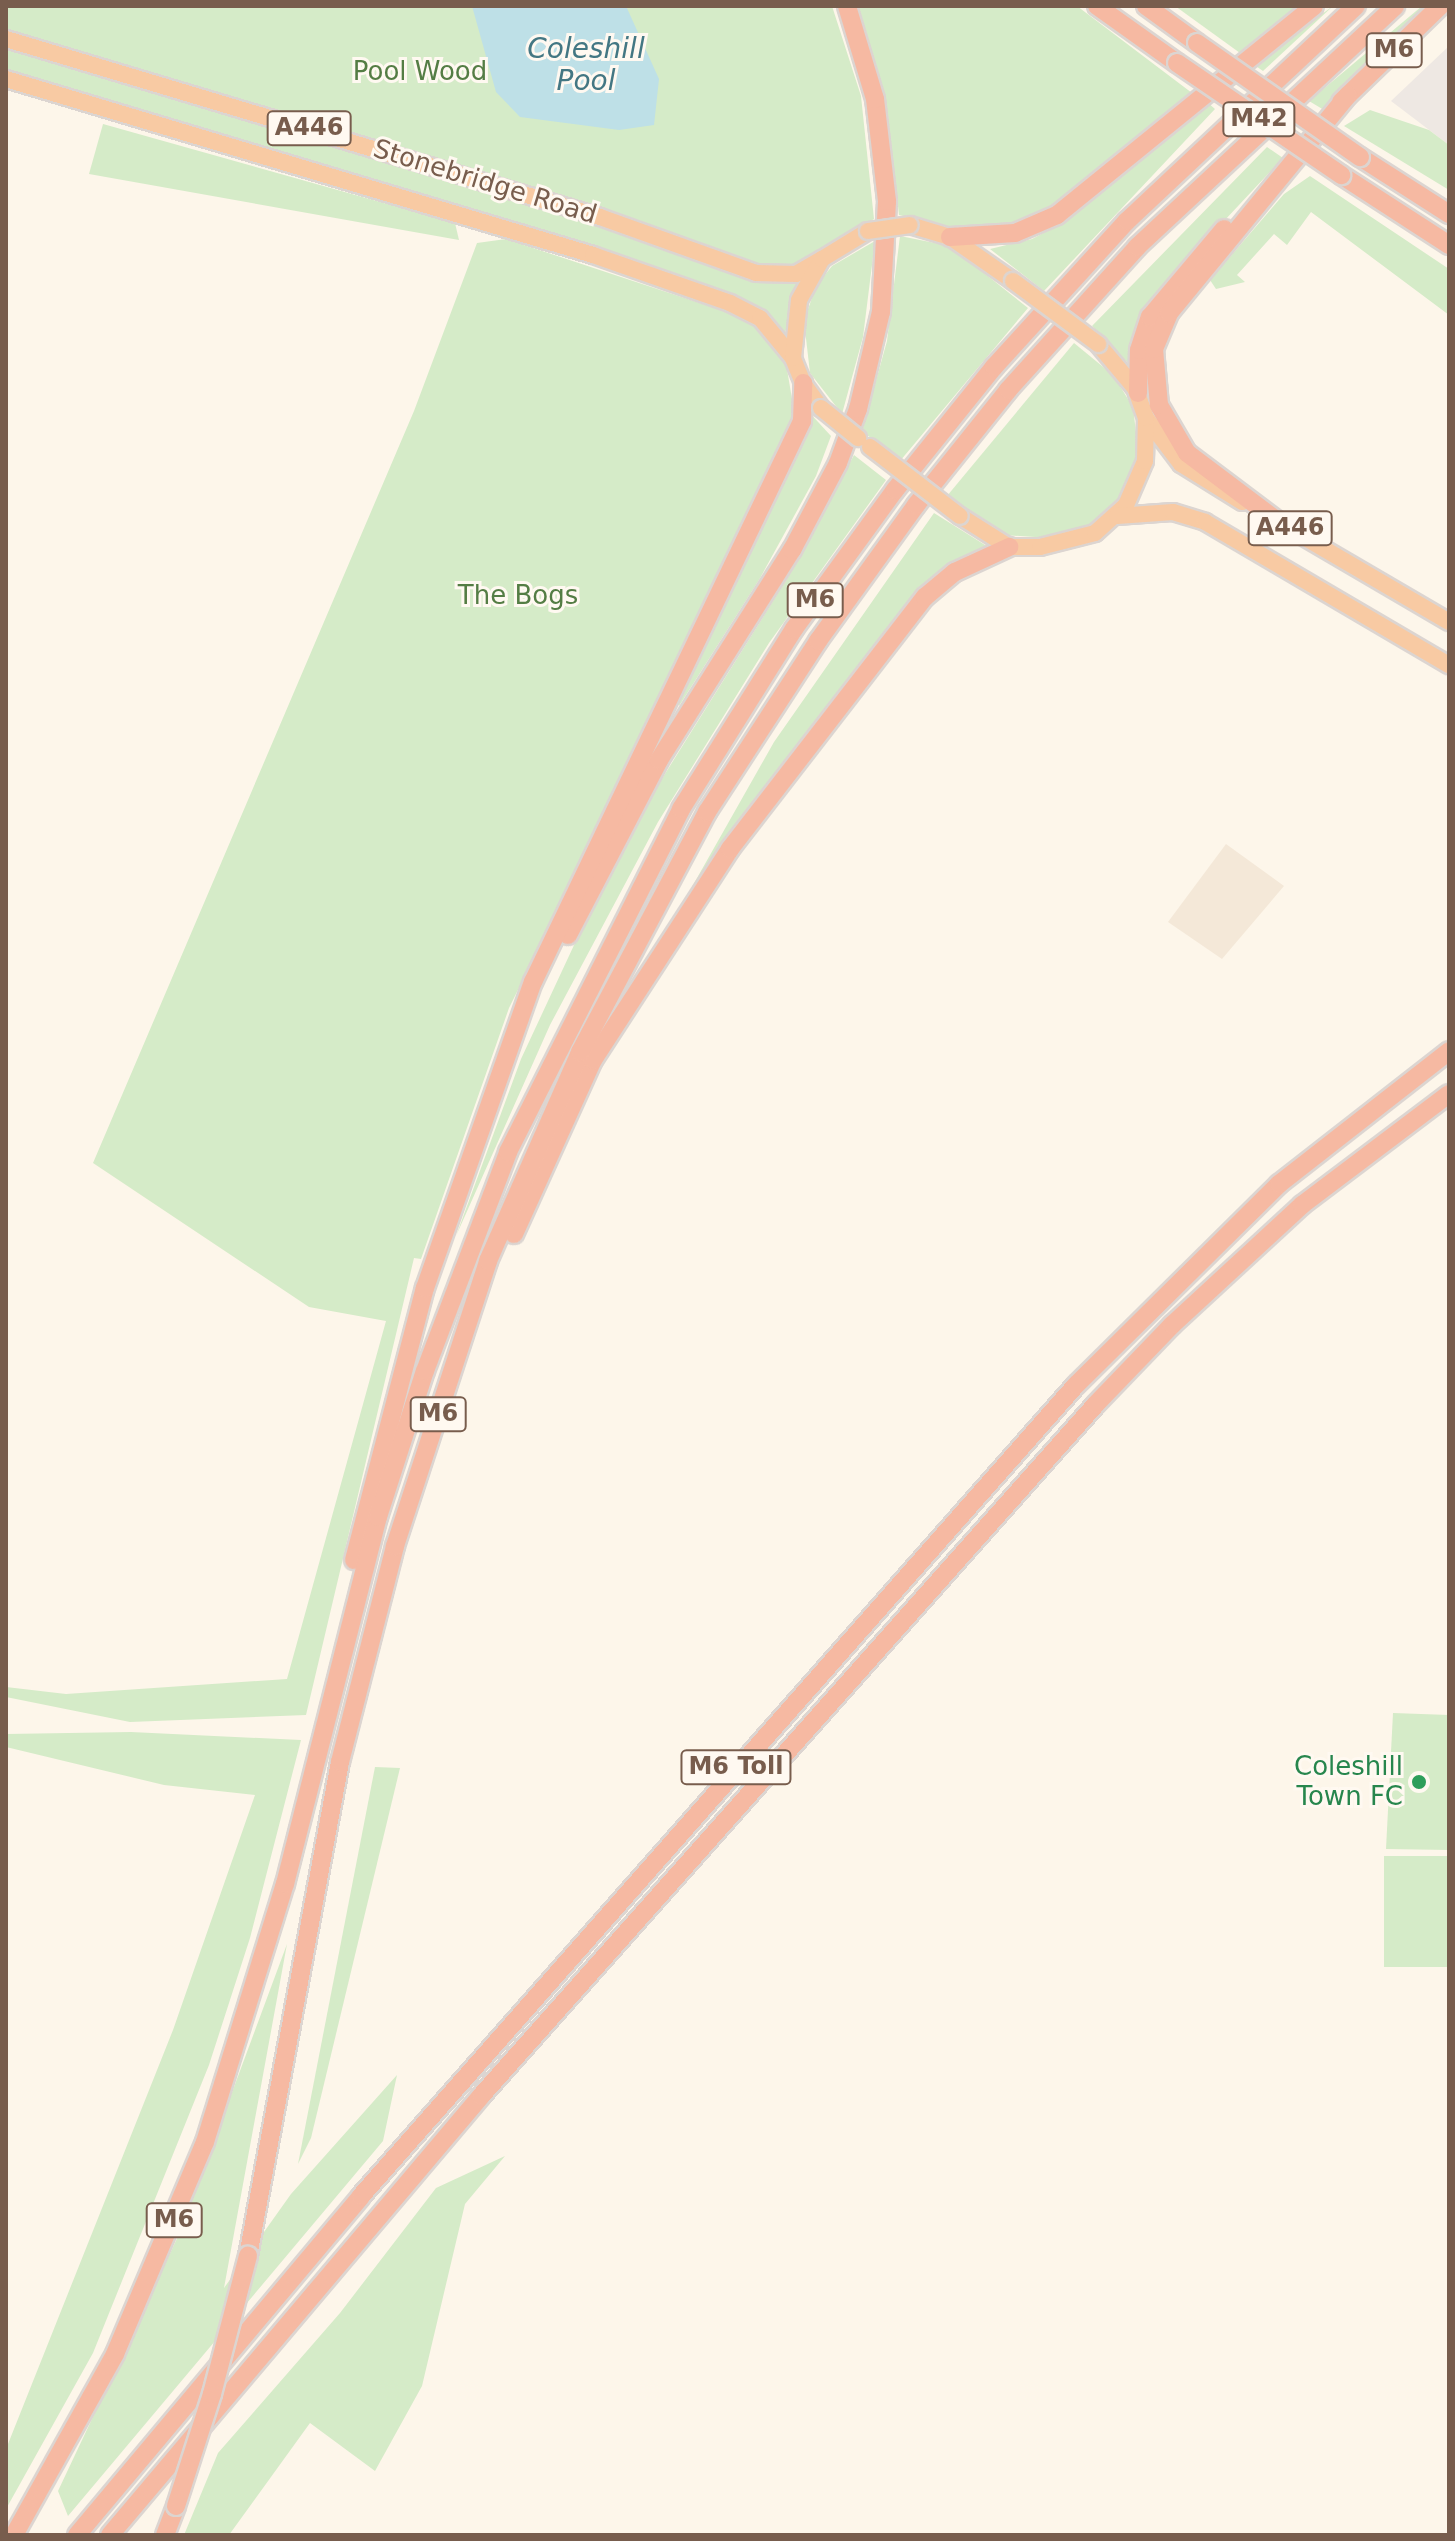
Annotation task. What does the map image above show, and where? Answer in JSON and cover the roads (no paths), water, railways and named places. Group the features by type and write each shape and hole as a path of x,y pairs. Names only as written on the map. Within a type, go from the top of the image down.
{"highway":[{"path":"508,1052 659,760 815,507 858,409 881,312 887,201 875,99 847,6"},
{"name":"M42","path":"1097,6 1341,175 1449,245"},
{"name":"M42","path":"1146,6 1360,157 1449,214"},
{"path":"950,237 1015,233 1057,215 1314,6"},
{"name":"M6","path":"14,2535 115,2354 171,2229 247,2019 285,1884 374,1532 446,1314 508,1152 681,809 794,629 895,490 994,367 1127,221 1356,6"},
{"name":"M6","path":"165,2535 212,2394 248,2256 340,1762 395,1546 488,1261 580,1052 707,812 764,722 916,505 1008,390 1206,177 1395,6"},
{"name":"M6","path":"1138,393 1141,340 1156,306 1348,95 1440,6"},
{"name":"Stonebridge Road","path":"6,39 600,217 756,273 796,274 822,259"},
{"name":"Stonebridge Road","path":"6,79 593,255 730,303 760,318 793,358"},
{"name":"M6","path":"1276,520 1196,462 1171,431 1154,381 1154,349 1169,313 1348,95"},
{"name":"A446","path":"1146,418 1141,477 1117,516 1095,533 1072,541 1009,547 960,516 821,408 803,383 793,358 799,300 822,259 868,231 910,225 950,237 1098,344 1138,393 1146,418 1158,439 1201,481 1276,520 1449,622"},
{"name":"M6","path":"285,1884 360,1532 425,1288 533,982 802,421 803,383"},
{"name":"A446","path":"1117,516 1173,512 1205,522 1449,665"},
{"name":"M6","path":"395,1546 500,1264 593,1060 730,849 925,597 955,572 1009,547"},
{"name":"M6 Toll","path":"77,2535 371,2184 1076,1385 1279,1184 1449,1051"},
{"name":"M6 Toll","path":"110,2535 481,2096 1085,1416 1172,1325 1302,1205 1449,1094"}],"water":[{"name":"Coleshill Pool","path":"472,6 626,6 659,79 654,125 619,130 520,117 496,92"}],"place":[{"name":"Coleshill Town FC","path":"1419,1782"}],"park label":[{"name":"Pool Wood","path":"420,72"},
{"name":"The Bogs","path":"518,596"}]}
